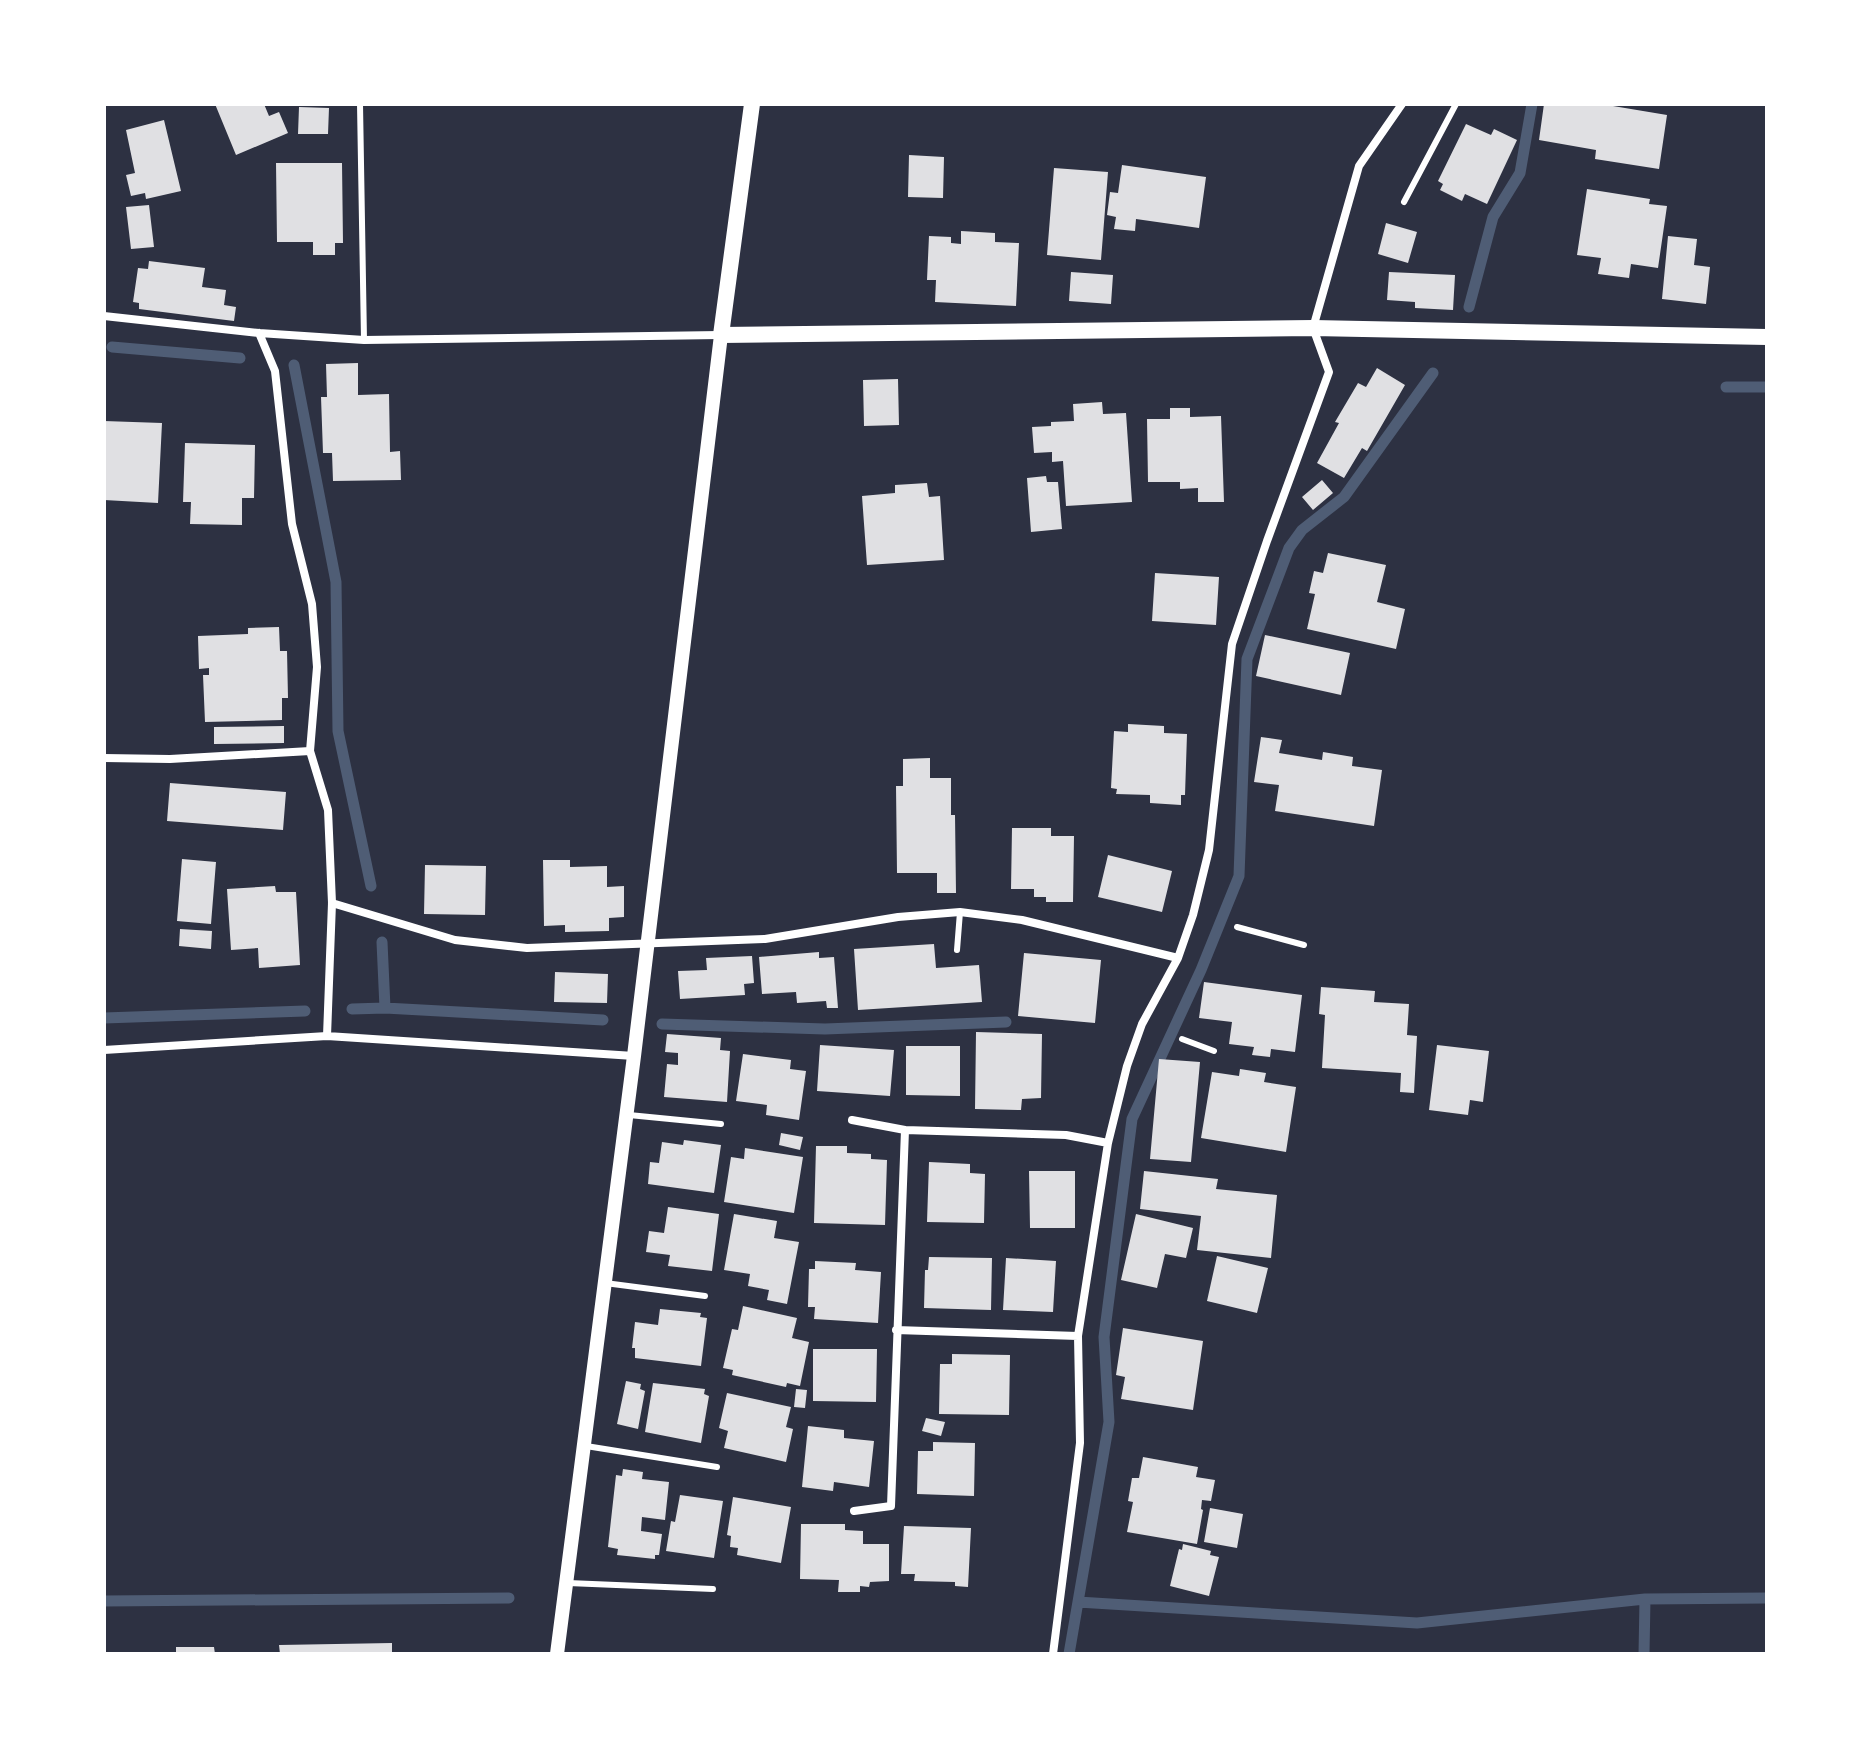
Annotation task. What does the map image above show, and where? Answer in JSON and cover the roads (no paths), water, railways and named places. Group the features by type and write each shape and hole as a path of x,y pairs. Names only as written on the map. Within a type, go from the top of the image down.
{"main road":[{"path":"752,104 721,335 1313,328 1767,337"}],"street":[{"path":"1053,1654 1080,1443 1078,1336 1108,1143 1127,1066 1142,1024 1178,958 1193,915 1209,850 1232,644 1329,372 1313,328 1359,166 1402,104"},
{"path":"104,316 259,333 364,340 721,335 634,1056 557,1654"},
{"path":"259,333 275,371 292,524 312,604 317,667 310,751 328,810 332,903 327,1036"},
{"path":"104,758 170,759 310,751"},
{"path":"332,903 455,940 527,948 765,939 898,917 960,912 1022,920 1178,958"},
{"path":"104,1050 327,1036 634,1056"},
{"path":"852,1120 905,1130 1066,1135 1108,1143"},
{"path":"854,1511 891,1506 905,1130"},
{"path":"896,1330 1078,1336"}],"lane":[{"path":"360,104 364,340"},
{"path":"1404,202 1456,104"},
{"path":"957,950 960,912"},
{"path":"1237,927 1304,945"},
{"path":"1182,1039 1214,1051"},
{"path":"626,1114 721,1124"},
{"path":"605,1283 705,1296"},
{"path":"584,1446 717,1467"},
{"path":"566,1583 713,1589"}],"waterway":[{"path":"1469,307 1493,217 1520,173 1532,104"},
{"path":"112,347 240,358"},
{"path":"294,365 336,582 338,731 371,886"},
{"path":"1069,1654 1109,1422 1104,1337 1132,1119 1201,970 1239,876 1247,659 1289,548 1302,530 1344,497 1433,373"},
{"path":"1726,387 1767,387"},
{"path":"382,942 385,1008 603,1020"},
{"path":"352,1009 385,1008"},
{"path":"104,1018 305,1011"},
{"path":"662,1024 825,1029 1006,1022"},
{"path":"104,1601 509,1598"},
{"path":"1078,1602 1417,1623 1645,1599 1767,1598"},
{"path":"1644,1654 1645,1599"}]}
